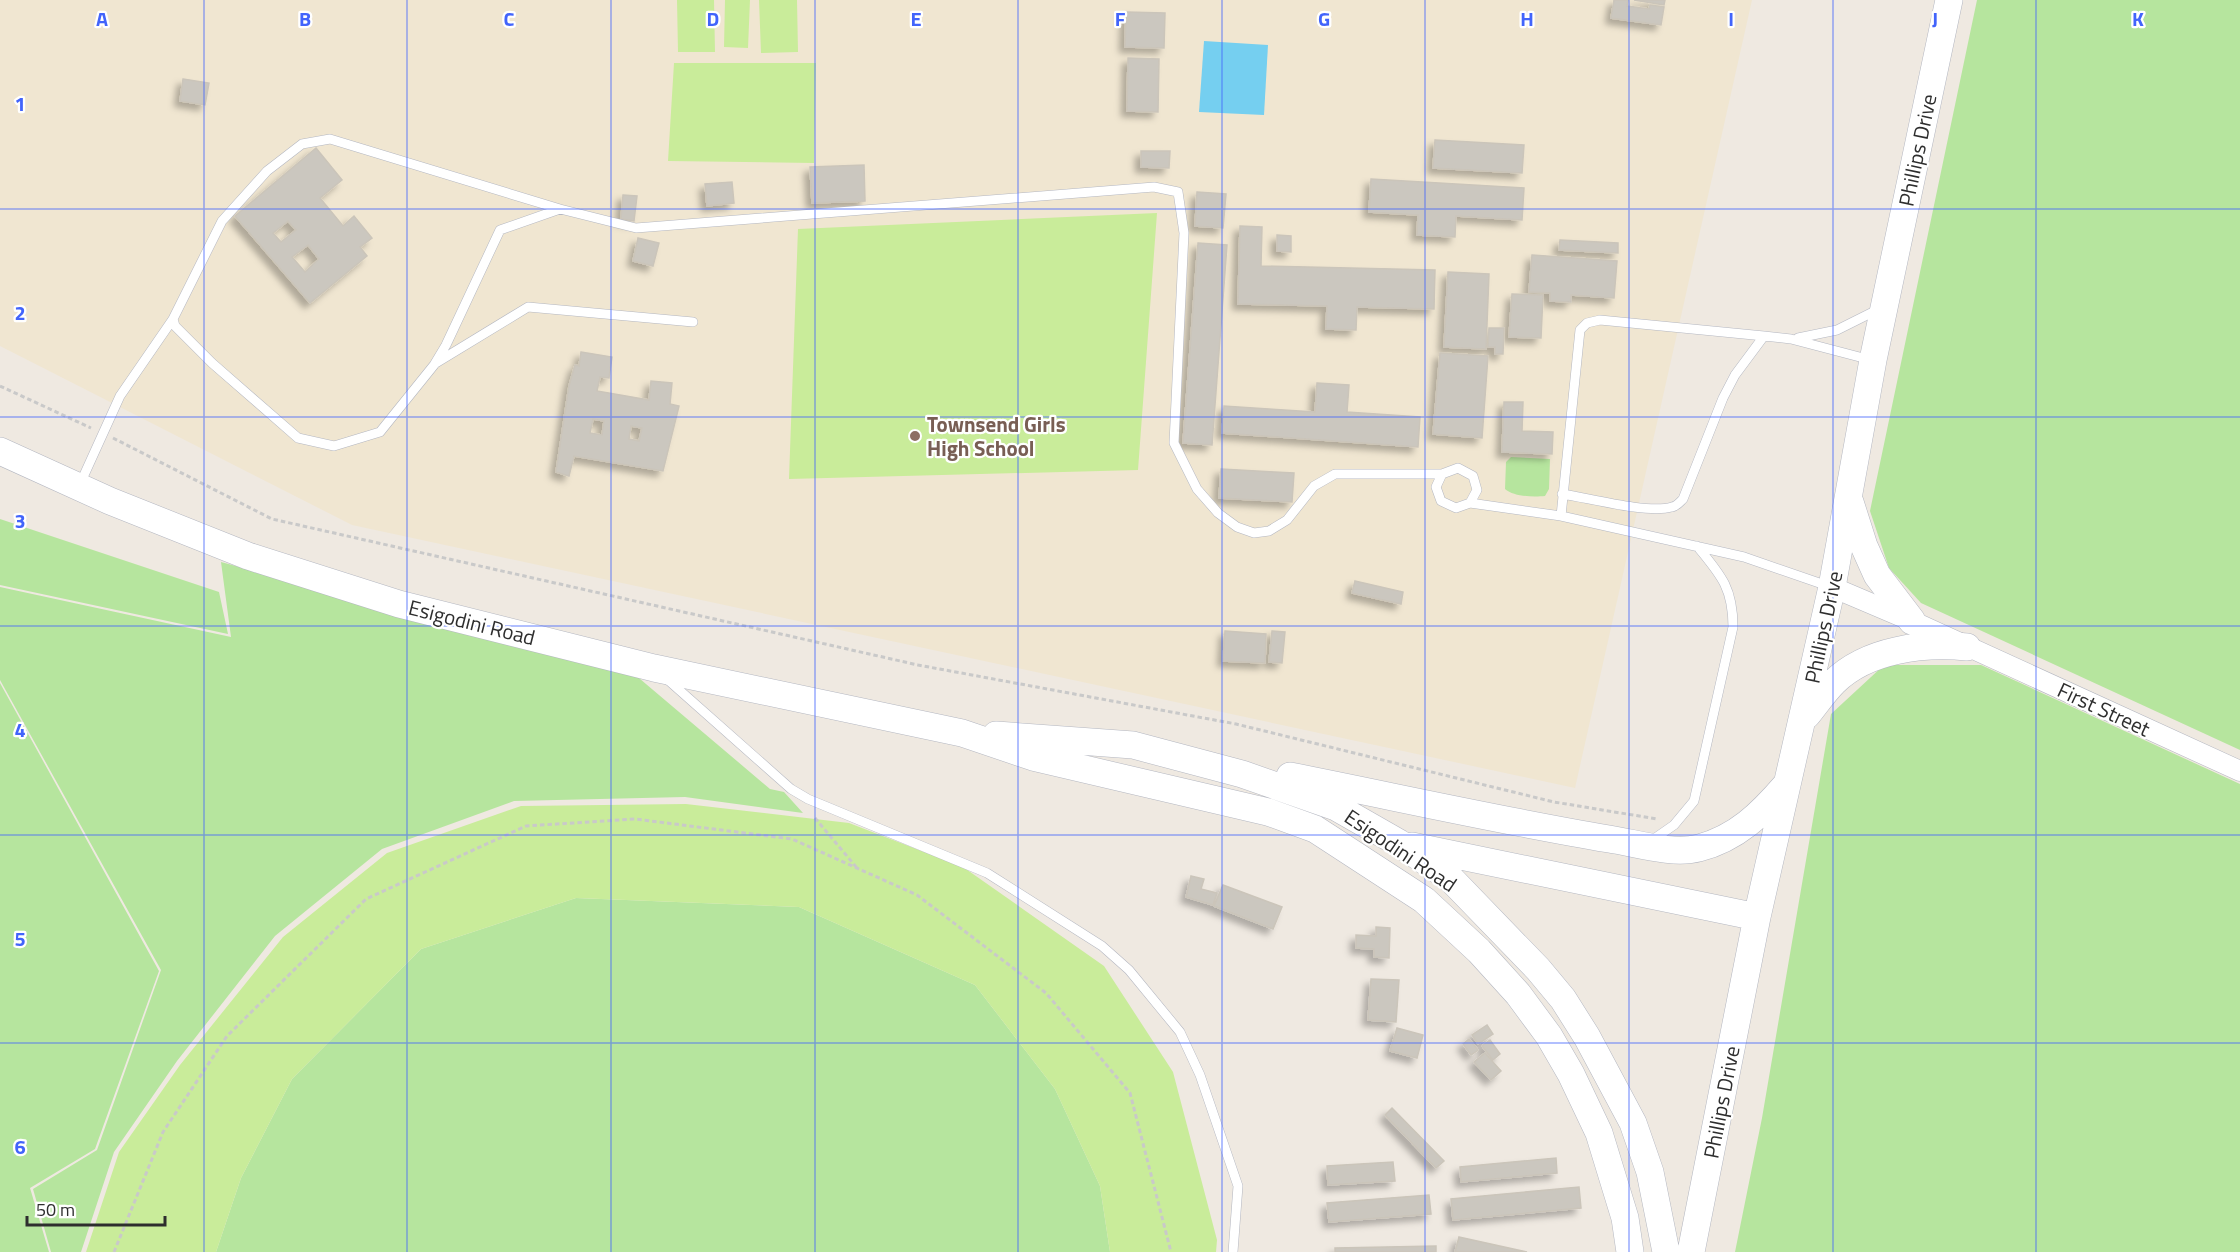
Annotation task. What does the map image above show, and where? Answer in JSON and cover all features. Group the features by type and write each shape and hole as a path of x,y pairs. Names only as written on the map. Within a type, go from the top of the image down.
{"main road":[{"name":"Phillips Drive","path":"1691,1252 1757,917 1790,781 1832,587 1873,360 1949,0"},
{"name":"Esigodini Road","path":"0,451 79,487 248,556 329,584 654,668 962,733 1033,757 1268,813 1315,829 1424,900 1479,951 1518,994 1566,1065 1599,1133 1624,1218 1630,1252"},
{"path":"1848,498 1864,546 1877,575 1912,621"},
{"path":"1804,718 1835,682 1868,660 1916,646 1967,647"},
{"name":"Esigodini Road","path":"962,733 1133,745 1242,774 1336,807 1399,843 1450,878 1485,912 1563,999 1587,1037 1633,1123 1650,1172 1666,1252"},
{"path":"1133,745 1544,828 1672,849 1697,849 1721,840 1759,816 1790,781"},
{"path":"1315,829 1399,843 1757,917"}],"street":[{"name":"First Street","path":"1832,587 1912,621 2240,771"}],"lane":[{"path":"79,487 120,396 173,319 222,221 267,171 302,144 330,139 560,209 636,228 1154,187 1178,192 1184,233 1174,443 1197,489 1218,513 1237,527 1254,533 1269,531 1287,520 1314,486 1335,474 1442,474 1458,468 1473,476 1477,490 1470,503"},
{"path":"173,319 175,326 212,363 298,438 334,446 380,432 434,365 446,345 500,230 560,209"},
{"path":"1791,339 1837,330 1884,306"},
{"path":"434,365 528,307 693,322"},
{"path":"1561,516 1580,330 1587,323 1600,320 1791,339 1873,360"},
{"path":"1562,494 1638,507 1664,509 1676,507 1683,499 1723,398 1735,375 1764,336"},
{"path":"1442,474 1436,488 1441,501 1455,508 1470,503 1561,516 1744,557 1832,587"},
{"path":"1645,845 1674,825 1694,801 1733,627 1733,603 1728,586 1697,546"},
{"path":"654,668 791,789 808,799 987,873 1102,946 1130,970 1180,1032 1200,1075 1238,1186 1233,1252"}],"path":[{"path":"0,386 103,433 272,519 918,665 1236,724 1554,802 1659,820 1674,825"},
{"path":"813,816 858,869"},
{"path":"114,1252 163,1132 227,1036 366,899 526,826 624,820 792,839 917,895 1046,993 1130,1093 1171,1252"}],"shaded area":[{"name":"Townsend Girls High School","path":"0,0 1752,0 1575,788 352,525 0,346"}],"green space":[{"path":"677,0 714,0 715,52 678,52"},
{"path":"725,0 750,0 748,48 724,47"},
{"path":"759,0 797,0 798,52 761,53"},
{"path":"1977,0 2240,0 2240,750 1921,603 1889,568 1870,511"},
{"path":"674,63 816,63 814,163 668,161"},
{"path":"1157,213 1138,470 789,479 798,229"},
{"path":"1511,457 1550,459 1549,489 1545,496 1519,495 1505,489 1506,462"},
{"path":"0,519 219,592 228,634 0,585"},
{"path":"221,562 633,673 770,789 784,792 803,813 685,797 514,801 382,849 275,936 177,1061 114,1152 81,1252 51,1252 33,1189 97,1150 161,970 0,680 0,587 231,637"},
{"path":"1884,665 1981,665 2240,784 2240,1252 1735,1252 1762,1118 1831,714"},
{"path":"0,683 159,971 95,1149 30,1188 49,1252 0,1252"},
{"path":"686,804 849,823 963,867 1104,966 1173,1072 1217,1240 1216,1252 1110,1252 1100,1186 1055,1089 975,985 799,907 576,898 421,949 292,1079 241,1178 216,1252 86,1252 119,1152 180,1065 283,937 387,853 521,806"},
{"path":"576,898 799,907 975,985 1055,1089 1100,1186 1110,1252 216,1252 241,1178 292,1079 421,949"}],"water":[{"path":"1204,41 1268,45 1264,115 1199,112"}],"building":[{"path":"1614,0 1628,0 1627,6 1649,9 1650,5 1664,7 1661,25 1611,18"},
{"path":"1634,0 1665,0 1664,5"},
{"path":"1126,12 1165,13 1164,48 1125,47"},
{"path":"1128,58 1159,59 1158,112 1127,111"},
{"path":"183,79 209,83 205,105 180,101"},
{"path":"1435,140 1524,145 1522,173 1433,168"},
{"path":"316,148 342,180 320,198 343,226 354,216 372,238 360,247 367,256 310,303 235,216","holes":["288,221 296,230 281,242 273,233","308,245 319,259 305,272 292,257"]},
{"path":"1141,151 1170,151 1169,168 1141,167"},
{"path":"864,165 865,201 812,203 810,167"},
{"path":"1371,179 1524,188 1522,220 1456,216 1455,237 1417,235 1418,215 1369,212"},
{"path":"732,182 734,203 707,206 705,184"},
{"path":"1197,192 1226,194 1223,228 1195,226"},
{"path":"623,195 637,196 634,221 621,219"},
{"path":"1240,226 1262,227 1261,266 1435,270 1434,309 1357,307 1356,330 1326,329 1327,306 1238,304"},
{"path":"1277,235 1291,236 1291,252 1277,251"},
{"path":"638,238 659,243 653,266 633,261"},
{"path":"1560,240 1618,243 1618,253 1559,250"},
{"path":"1198,243 1227,245 1212,445 1183,443"},
{"path":"1532,255 1617,261 1614,298 1571,295 1571,302 1550,301 1550,293 1529,292"},
{"path":"1448,272 1489,274 1486,349 1444,347"},
{"path":"1512,294 1543,295 1541,338 1509,337"},
{"path":"1489,328 1504,328 1503,354 1495,354 1495,347 1488,347"},
{"path":"581,352 612,357 609,378 600,377 597,391 649,400 651,381 672,383 670,404 679,406 663,471 574,456 569,476 556,472 569,386 575,365 579,366","holes":["593,419 604,421 602,435 590,433","631,426 642,428 639,441 629,439"]},
{"path":"1440,353 1488,356 1482,438 1433,434"},
{"path":"1317,383 1349,385 1347,412 1420,417 1418,447 1222,433 1224,406 1315,412"},
{"path":"1504,402 1523,402 1522,431 1553,432 1552,454 1502,452"},
{"path":"1221,469 1294,473 1292,502 1219,498"},
{"path":"1355,581 1403,592 1401,604 1352,593"},
{"path":"1225,631 1266,634 1265,663 1223,661"},
{"path":"1272,631 1285,632 1282,663 1269,662"},
{"path":"1191,876 1204,879 1201,889 1217,893 1213,905 1186,897"},
{"path":"1223,885 1282,907 1273,929 1214,906"},
{"path":"1376,927 1390,928 1389,958 1374,957 1374,949 1356,948 1356,935 1376,936"},
{"path":"1371,979 1399,980 1396,1022 1368,1020"},
{"path":"1487,1025 1493,1034 1478,1044 1472,1035"},
{"path":"1397,1028 1423,1035 1417,1058 1390,1051"},
{"path":"1469,1039 1478,1050 1471,1055 1463,1044"},
{"path":"1490,1040 1500,1054 1493,1060 1482,1046"},
{"path":"1485,1053 1501,1071 1491,1080 1474,1062"},
{"path":"1392,1108 1444,1161 1436,1168 1385,1115"},
{"path":"1556,1158 1557,1173 1461,1182 1460,1167"},
{"path":"1393,1162 1395,1181 1328,1185 1327,1166"},
{"path":"1579,1187 1581,1208 1453,1220 1451,1199"},
{"path":"1429,1195 1431,1214 1329,1222 1327,1203"},
{"path":"1459,1237 1527,1252 1455,1252"},
{"path":"1436,1246 1436,1252 1335,1252 1335,1248"}],"place":[{"name":"Townsend Girls High School","path":"915,436"}]}
